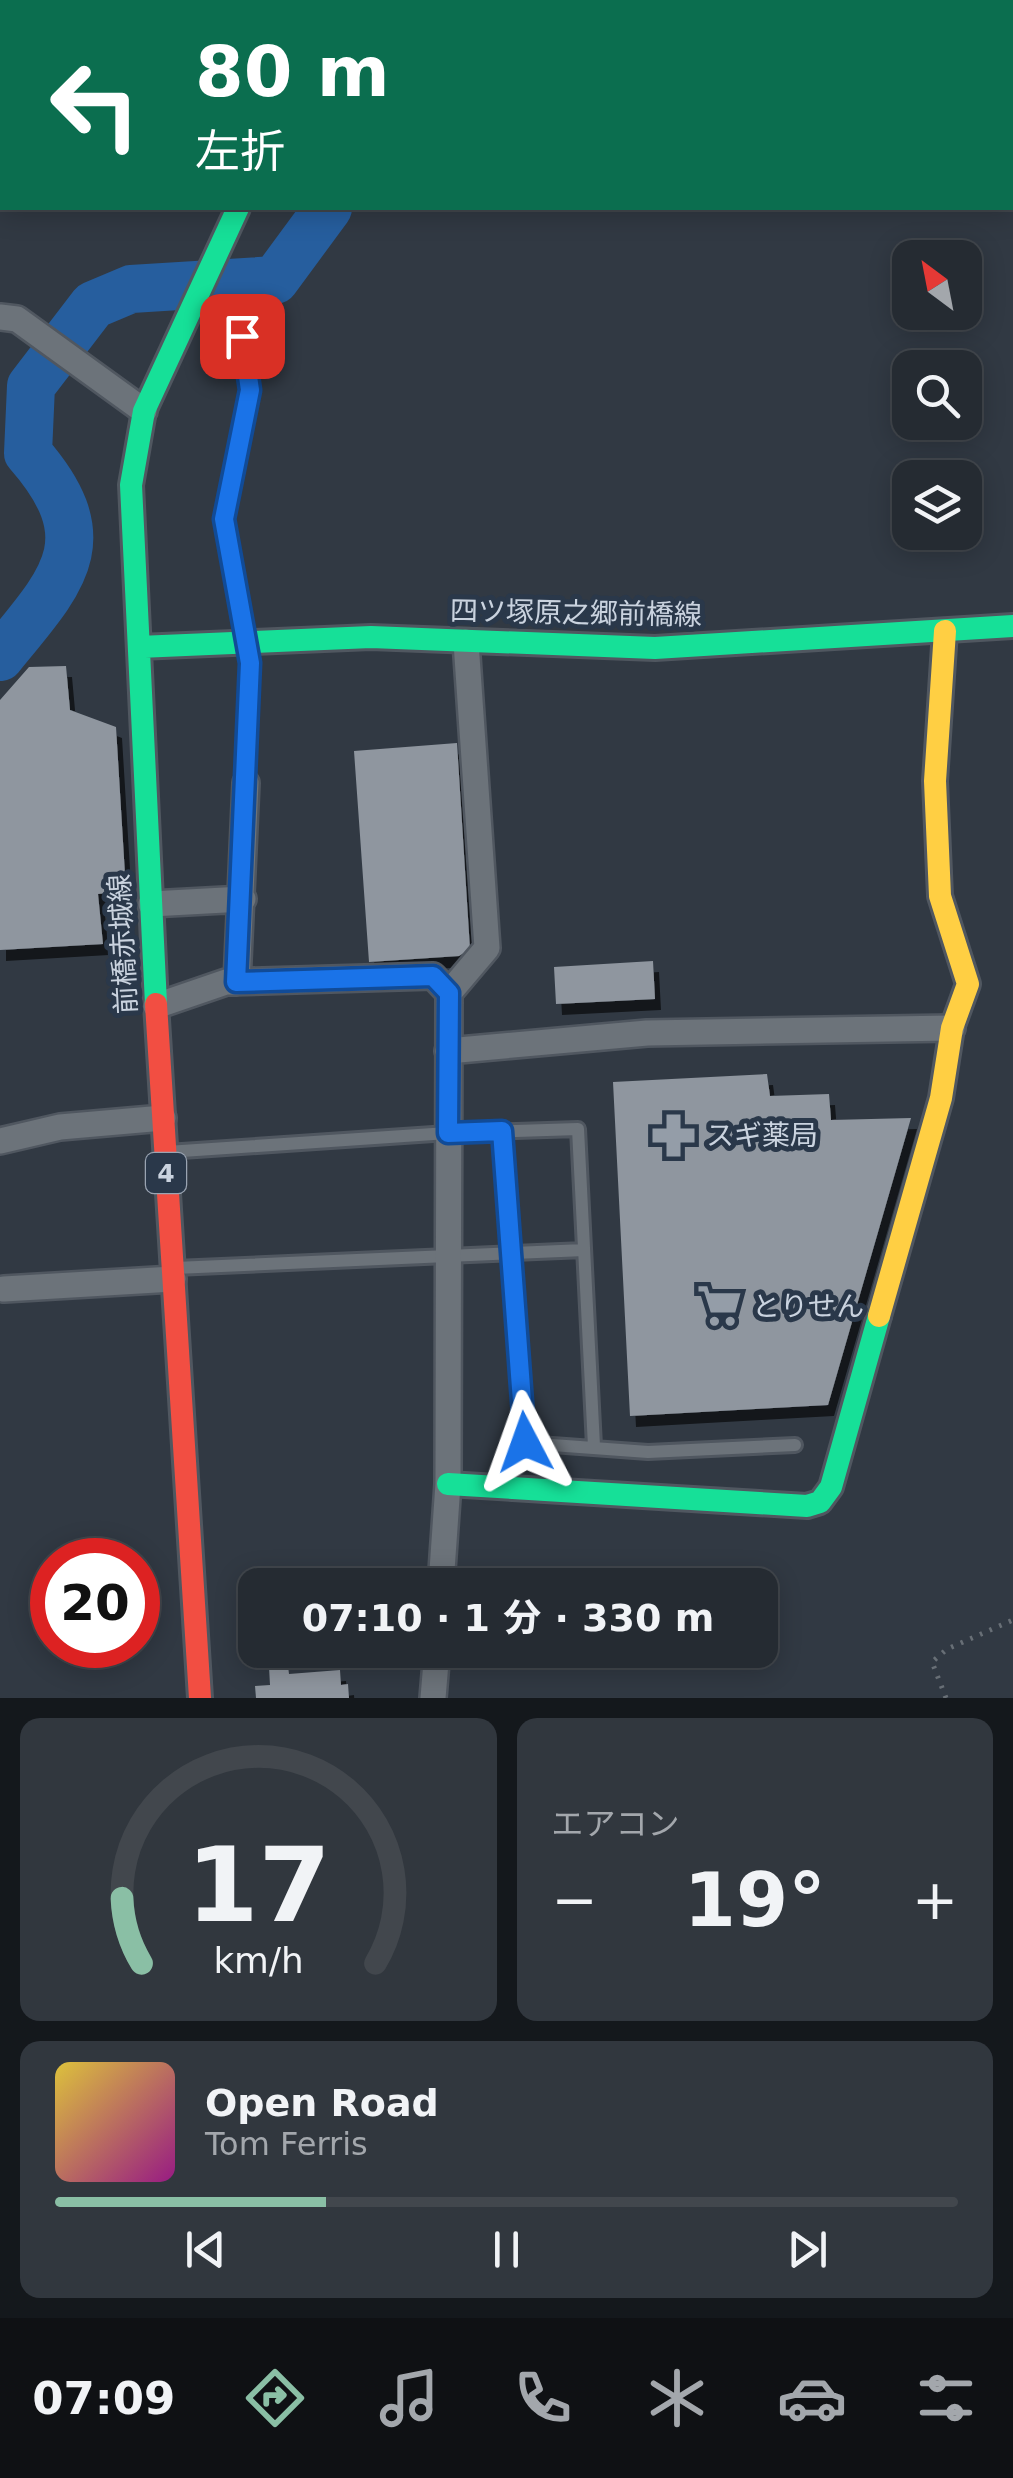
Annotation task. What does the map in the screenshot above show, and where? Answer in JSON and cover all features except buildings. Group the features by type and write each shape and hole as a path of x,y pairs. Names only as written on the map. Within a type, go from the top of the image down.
{"main road":[{"name":"前橋赤城線","path":"200,1698 156,1006 131,485 144,411 237,210"},
{"name":"四ツ塚原之郷前橋線","path":"139,648 371,637 655,648 1013,626"},
{"path":"448,1484 807,1506 820,1502 831,1487 941,1098 952,1028 968,984 940,896 935,780 945,631"}],"street":[{"path":"0,317 17,319 144,411"},
{"path":"443,1568 448,1484 449,993 487,948 466,642"},
{"path":"236,982 246,783"},
{"path":"151,904 243,899"},
{"path":"156,1006 236,982 433,976 449,993"},
{"path":"448,1051 647,1033 952,1028"},
{"path":"0,1141 60,1127 163,1118"},
{"path":"4,1289 173,1274"},
{"path":"433,1698 436,1668"}],"lane":[{"path":"242,336 250,390 224,519 248,642 251,710 246,783"},
{"path":"165,1152 448,1133 578,1130 594,1446"},
{"path":"502,1131 525,1442 648,1452 795,1445"},
{"path":"173,1274 584,1250"}],"path":[{"path":"946,1698 932,1662 947,1649 1013,1620"}],"waterway":[{"path":"0,657 56,582 66,560 69,536 65,511 28,453 31,386 93,305 131,289 275,280 327,210"}],"traffic: fast":[{"path":"156,1004 131,485 144,411 237,210"},
{"path":"139,647 371,637 655,648 1013,626"},
{"path":"448,1484 807,1506 820,1502 831,1487 879,1316"}],"traffic: slow":[{"path":"879,1316 941,1098 952,1028 968,984 940,896 935,781 945,631"}],"traffic: jam":[{"path":"156,1004 200,1698"}],"place":[{"name":"スギ薬局","path":"673,1135"},
{"name":"とりせん","path":"719,1306"}],"route":[{"path":"242,336 250,390 224,519 250,663 242,947 236,982 433,976 449,993 448,1133 502,1131 525,1442"}]}
